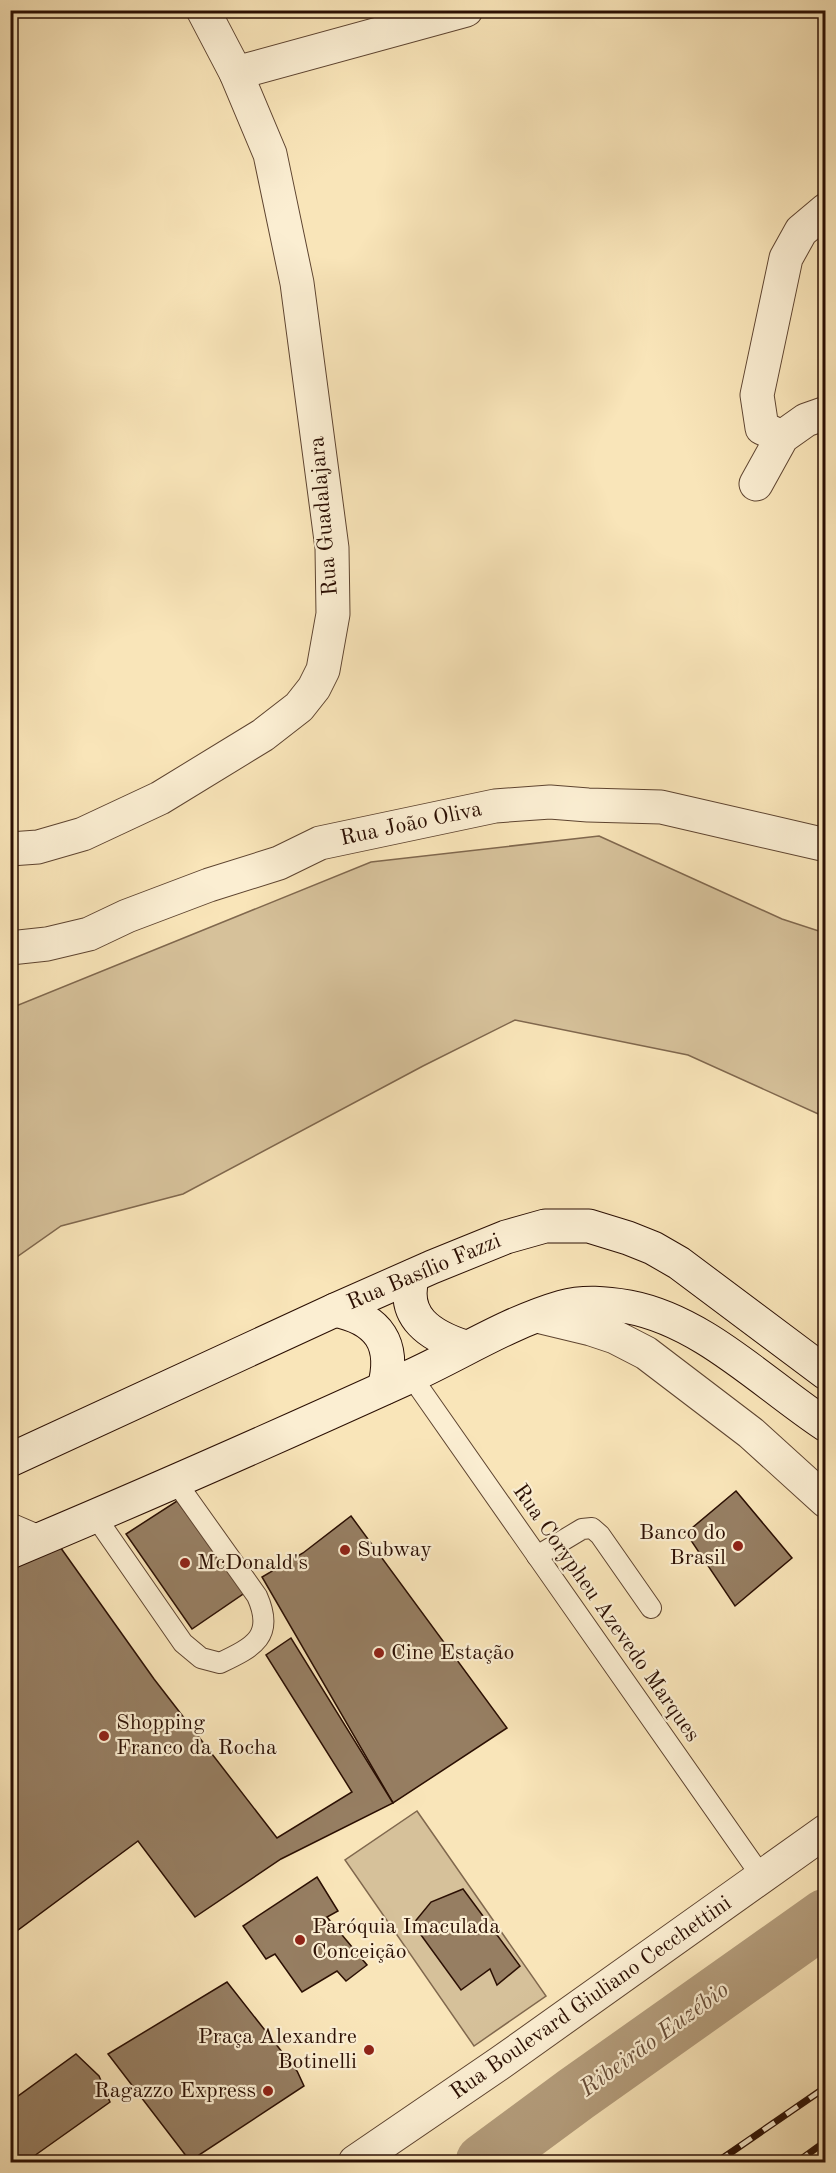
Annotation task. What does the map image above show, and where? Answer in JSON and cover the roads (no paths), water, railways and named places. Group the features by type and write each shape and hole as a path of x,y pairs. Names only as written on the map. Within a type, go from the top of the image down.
{"street":[{"name":"Rua Guadalajara","path":"10,849 38,847 82,834 160,798 262,735 299,707 314,688 323,670 333,614 332,548 297,283 270,153 236,74 203,10"},
{"path":"236,74 466,10"},
{"path":"782,437 762,428 757,395 786,258 801,231 825,210"},
{"path":"756,484 782,437 806,420 825,413"},
{"name":"Rua João Oliva","path":"10,948 47,944 88,934 209,885 279,863 320,843 495,806 550,802 588,806 661,807 825,845"},
{"name":"Rua Basílio Fazzi","path":"10,1460 335,1310 506,1237 545,1226 589,1226 645,1245 679,1263 825,1373"},
{"path":"413,1276 410,1284 410,1303 420,1320 439,1336 465,1347"},
{"path":"10,1552 176,1482 398,1382 465,1347 537,1316 581,1303 631,1308 692,1330 721,1347 778,1392 825,1425"},
{"path":"335,1310 352,1314 365,1321 381,1336 387,1345 389,1364 398,1382"},
{"path":"537,1316 615,1337 646,1353 751,1433 825,1501"},
{"name":"Rua Boulevard Giuliano Cecchettini","path":"355,2163 500,2063 825,1831"}],"lane":[{"name":"Rua Corypheu Azevedo Marques","path":"398,1382 537,1556 762,1877"},
{"path":"95,1516 183,1643 201,1658 220,1663 243,1651 261,1637 263,1608 257,1596 176,1482"},
{"path":"10,1523 45,1538"},
{"path":"537,1556 582,1529 592,1528 600,1535 651,1608"}],"waterway":[{"name":"Ribeirão Euzébio","path":"484,2162 826,1917"}],"railway":[{"path":"717,2162 826,2087"},
{"path":"797,2162 826,2141"}],"place":[{"name":"Banco do Brasil","path":"738,1546"},
{"name":"Subway","path":"345,1550"},
{"name":"McDonald's","path":"185,1563"},
{"name":"Cine Estação","path":"379,1653"},
{"name":"Shopping Franco da Rocha","path":"104,1736"},
{"name":"Paróquia Imaculada Conceição","path":"300,1940"},
{"name":"Praça Alexandre Botinelli","path":"369,2050"},
{"name":"Ragazzo Express","path":"268,2091"}]}
